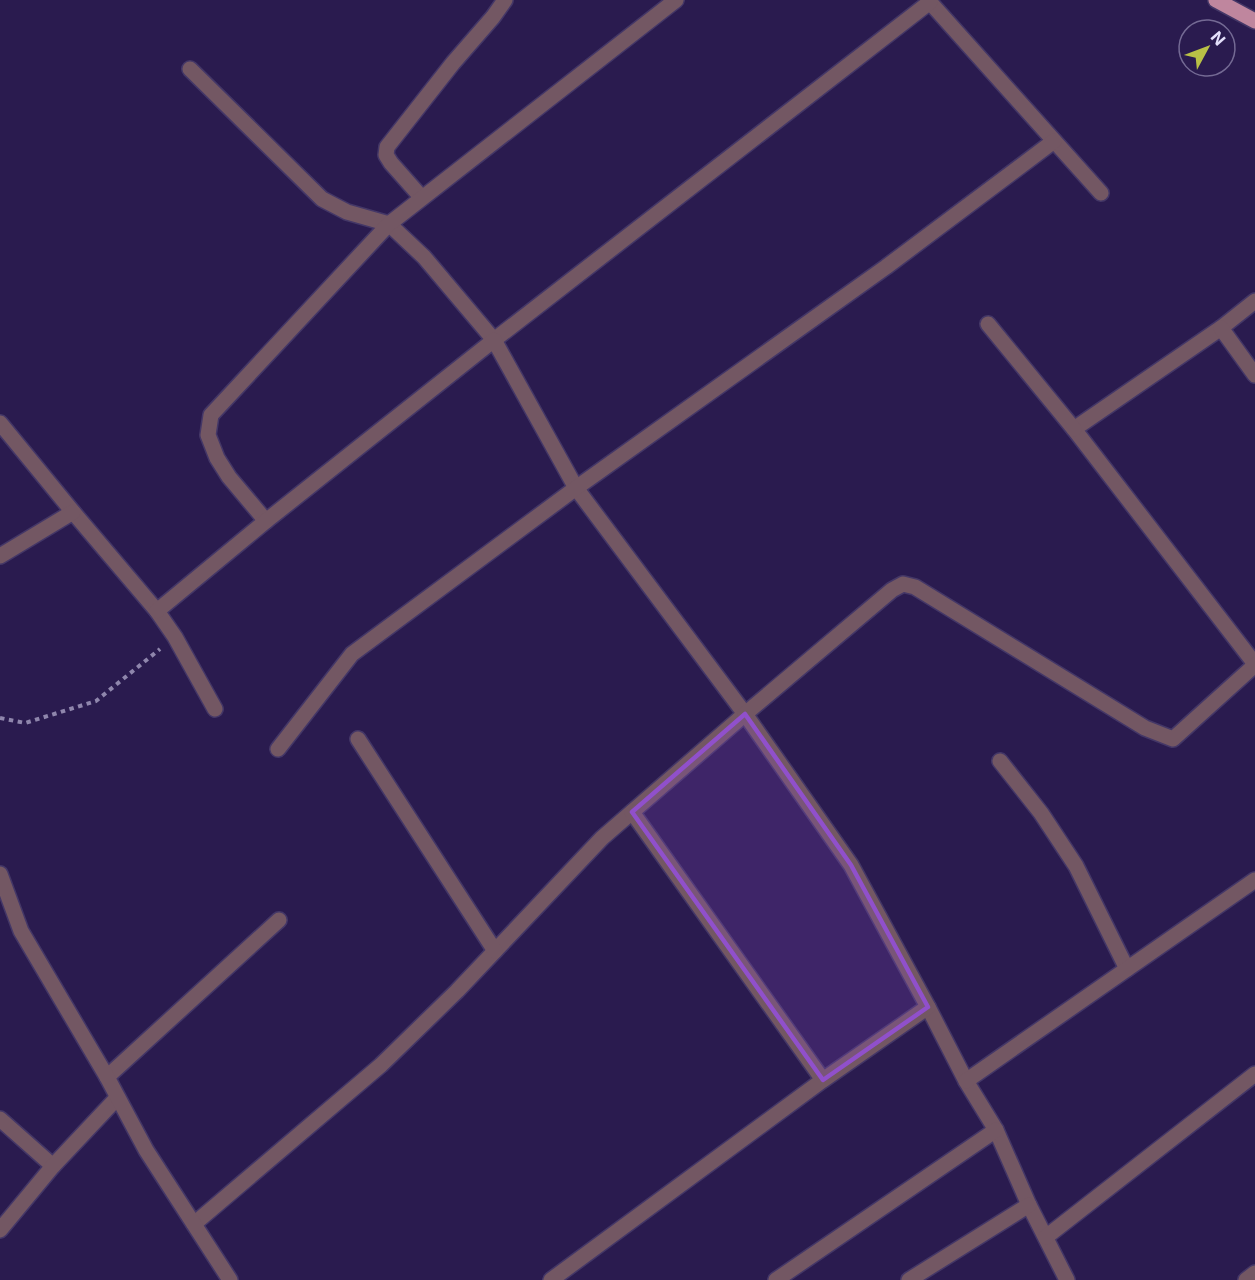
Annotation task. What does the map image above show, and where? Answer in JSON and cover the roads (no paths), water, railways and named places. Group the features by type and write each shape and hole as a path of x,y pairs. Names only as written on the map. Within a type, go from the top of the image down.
{"main road":[{"path":"1216,0 1255,21"}],"street":[{"path":"422,198 391,163 386,155 387,147 505,0"},
{"path":"266,521 229,477 217,458 208,435 211,416 389,224 676,0"},
{"path":"157,611 266,521 494,340 929,1 1101,193"},
{"path":"190,69 321,199 347,212 389,224 424,257 494,340 576,488 745,714 851,865 966,1082 996,1130 1029,1205 1067,1280"},
{"path":"278,749 352,654 576,488 886,267 1054,141"},
{"path":"1074,429 1221,328 1255,301"},
{"path":"194,1224 381,1065 457,991 602,838 745,714 892,590 903,584 915,587 1145,728 1173,739 1254,660 1074,429 988,324"},
{"path":"1221,328 1255,375"},
{"path":"0,423 157,611 175,637 215,709"},
{"path":"0,556 73,512"},
{"path":"358,739 495,951"},
{"path":"1000,761 1041,813 1076,866 1127,969"},
{"path":"632,812 823,1080"},
{"path":"0,874 21,931 107,1077 146,1150 230,1280"},
{"path":"966,1082 1255,880"},
{"path":"107,1077 279,920"},
{"path":"551,1280 823,1080 928,1007"},
{"path":"1046,1237 1255,1074"},
{"path":"0,1230 53,1166 117,1098"},
{"path":"0,1119 53,1166"},
{"path":"776,1280 996,1130"},
{"path":"909,1280 1029,1205"},
{"path":"1246,1280 1255,1274"}]}
